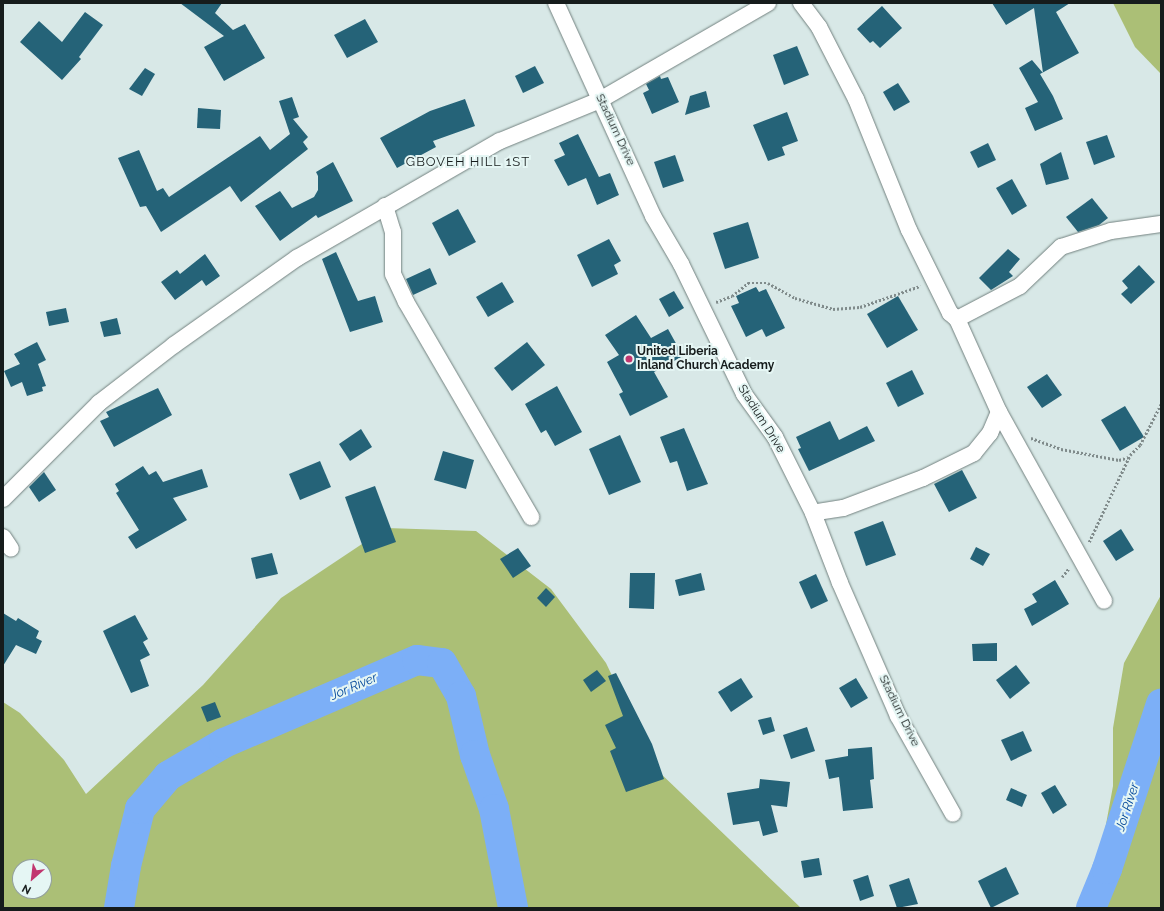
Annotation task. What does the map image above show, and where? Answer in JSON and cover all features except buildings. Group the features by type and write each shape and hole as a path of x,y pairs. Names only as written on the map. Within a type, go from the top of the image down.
{"street":[{"name":"Stadium Drive","path":"556,3 653,216 681,264 744,394 775,437 813,513 840,583 898,716 953,814"},
{"path":"3,499 99,403 174,345 297,258 500,141 600,100 768,3"},
{"path":"801,3 819,27 856,99 909,230 950,313 957,319 999,412 1104,601"},
{"path":"385,206 393,232 393,274 406,302 531,517"},
{"path":"957,319 1020,286 1061,247 1111,231 1161,224"},
{"path":"813,513 843,508 923,478 974,453 990,433 999,412"}],"path":[{"path":"702,308 732,296 748,283 768,283 795,298 833,309 860,307 934,281"},
{"path":"1062,577 1094,535 1130,456 1140,446 1151,427 1161,404"},
{"path":"1010,430 1061,448 1119,460 1130,456"}],"green space":[{"path":"1113,3 1161,3 1161,74 1135,47"},
{"path":"386,528 476,531 551,589 606,663 657,770 801,908 3,908 3,702 20,713 64,760 86,794 203,685 281,598"},
{"path":"1161,595 1161,908 1087,908 1094,890 1113,786 1113,728 1124,663"}],"waterway":[{"name":"Jor River","path":"119,908 126,866 140,809 168,776 224,743 417,660 442,663 461,696 475,755 494,809 513,908"},
{"name":"Jor River","path":"1091,908 1107,869 1161,704"}],"place":[{"name":"United Liberia Inland Church Academy","path":"629,359"}],"district":[{"name":"GBOVEH HILL 1ST","path":"468,162"}]}
